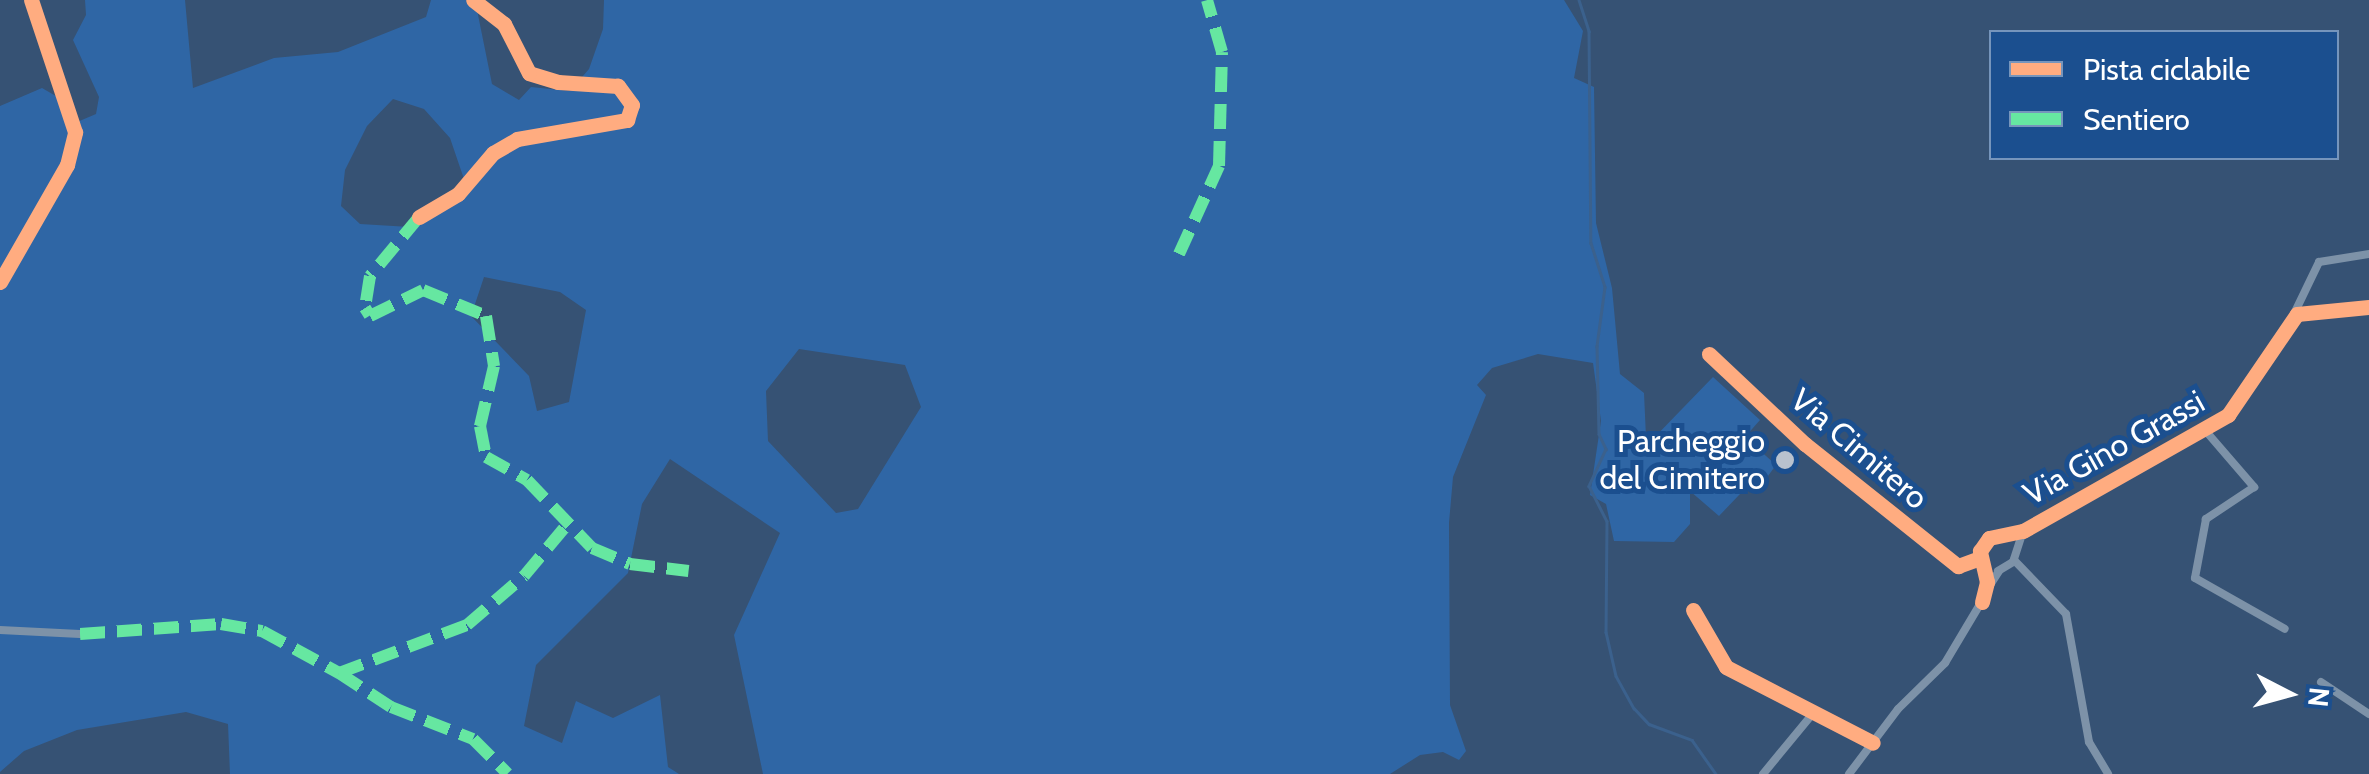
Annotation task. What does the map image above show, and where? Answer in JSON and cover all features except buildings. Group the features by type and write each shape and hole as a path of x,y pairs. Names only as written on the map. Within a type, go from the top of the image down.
{"street":[{"path":"0,282 73,146 75,132 31,0"},
{"path":"419,217 458,194 494,153 518,139 627,120 632,104 628,91 618,86 558,82 529,73 504,24 473,0"},
{"path":"2293,317 2319,262 2369,254"},
{"path":"2293,317 2369,307"},
{"name":"Via Gino Grassi","path":"2004,536 2022,531 2231,412 2293,317"},
{"name":"Via Cimitero","path":"1709,354 1805,444 1958,566 1982,561"},
{"path":"2204,429 2254,486 2206,518 2195,578 2284,629"},
{"name":"Via Gino Grassi","path":"2014,561 2022,531"},
{"path":"1982,602 1982,561 1989,538 2004,536 2014,561 2066,614 2089,742 2108,774"},
{"path":"1982,561 1999,571"},
{"path":"1849,774 1945,664 1999,571 2014,561"},
{"path":"1693,610 1726,666 1873,743"},
{"path":"0,630 80,634"},
{"path":"2321,682 2369,714"},
{"path":"1763,774 1815,711"},
{"path":"1859,763 1868,774"}],"shaded area":[{"path":"85,0 185,0 193,88 274,58 338,52 426,17 431,0 475,0 492,84 519,100 531,87 570,91 589,69 603,29 604,0 1564,0 1583,31 1574,78 1594,87 1596,223 1612,288 1620,374 1644,393 1646,437 1650,442 1713,377 1760,420 1745,437 1776,465 1768,476 1761,472 1719,516 1690,491 1690,524 1674,542 1614,541 1606,504 1590,495 1601,421 1593,363 1538,354 1492,368 1477,385 1486,395 1453,477 1449,523 1450,705 1466,751 1459,760 1443,752 1420,755 1390,774 763,774 734,635 780,533 670,459 642,504 628,573 536,665 524,726 562,743 576,701 613,718 660,695 668,767 679,774 230,774 228,724 186,712 77,730 24,751 0,772 0,106 42,88 61,99 70,125 96,114 99,97 73,40 86,15","holes":["393,99 424,109 450,138 465,182 410,227 360,224 341,206 345,170 367,126","484,277 560,292 586,310 569,402 537,411 529,376 471,316","799,349 905,365 921,407 858,509 836,513 768,441 766,391"]}],"waterway":[{"path":"1579,0 1589,31 1591,243 1605,287 1597,346 1599,434 1606,449 1589,486 1607,521 1606,632 1616,676 1634,708 1649,724 1692,740 1716,774"}],"marked path":[{"path":"1179,254 1219,166 1222,52 1207,0"},
{"path":"419,217 370,276 365,308 370,316 423,290 486,316 494,366 480,426 486,457 527,480 592,548 630,564 689,571"},
{"path":"80,634 221,624 262,631 339,673 467,625 524,576 566,526"},
{"path":"339,673 391,707 473,739 508,774"}],"cycle path":[{"path":"0,282 67,165 75,132 31,0"},
{"path":"419,217 458,194 493,153 517,139 627,120 632,105 618,86 558,82 529,73 504,24 473,0"},
{"path":"1982,602 1987,582 1980,551 1989,538 2023,531 2228,415 2297,314 2369,307"},
{"path":"1709,354 1805,444 1958,566 1980,558"},
{"path":"1693,610 1726,667 1873,743"}],"place":[{"name":"Parcheggio del Cimitero","path":"1785,460"}]}
